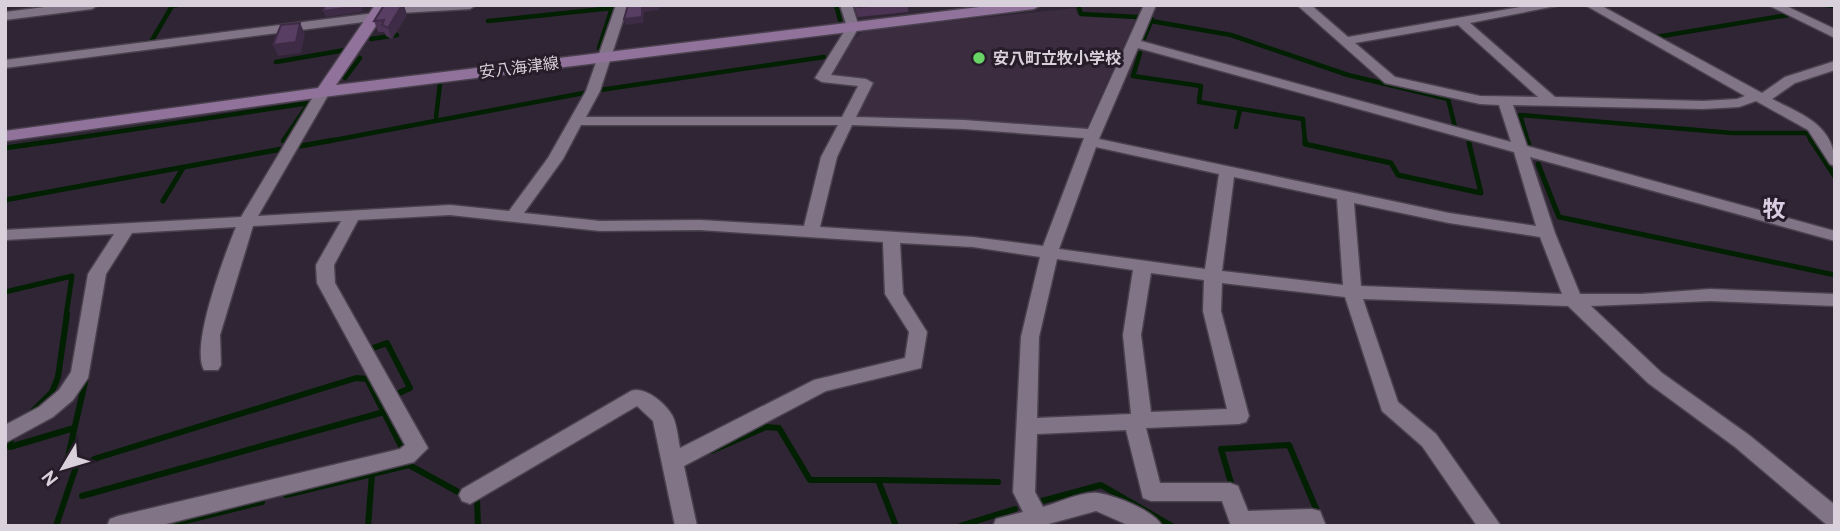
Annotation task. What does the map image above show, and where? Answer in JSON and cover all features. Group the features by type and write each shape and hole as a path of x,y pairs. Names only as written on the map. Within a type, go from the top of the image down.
{"main road":[{"name":"安八海津線","path":"5,136 606,56 1028,6"},
{"path":"323,92 379,11"}],"street":[{"path":"5,16 92,5"},
{"path":"5,64 379,11 470,5"},
{"path":"513,217 577,121 593,91 622,5"},
{"path":"811,232 829,157 866,83 822,78 853,27 846,5"},
{"path":"1036,516 1024,492 1030,337 1051,251 1093,138 1150,5"},
{"path":"1303,5 1390,80 1454,96 1505,101 1703,105 1739,103 1760,97 1790,80 1835,65"},
{"path":"1346,41 1555,5"},
{"path":"1591,5 1813,127 1835,161"},
{"path":"1774,5 1835,34"},
{"path":"1459,20 1552,102"},
{"path":"1135,43 1835,236"},
{"path":"211,365 211,335 246,222 280,170 323,92"},
{"path":"1505,101 1547,233 1574,301 1655,378 1733,434 1835,518"},
{"path":"577,121 845,121 1029,128 1093,138 1227,171 1449,218 1547,233"},
{"path":"1028,426 1239,416 1213,311 1213,276 1227,171"},
{"path":"1345,196 1352,292 1389,405 1429,440 1490,526"},
{"path":"5,235 450,210 600,226 700,225 891,235 1051,251 1213,276 1352,292 1574,301 1710,295 1835,300"},
{"path":"118,526 406,456 417,448 326,283 325,265 353,215"},
{"path":"5,435 46,412 66,395 81,373 97,274 126,229"},
{"path":"672,462 821,385 914,363 918,332 894,295 891,235"},
{"path":"1143,265 1132,335 1138,421 1151,492 1230,492 1240,521 1312,518 1315,526"},
{"path":"470,495 638,396 663,418 686,526"},
{"path":"1004,526 1096,502 1124,511 1151,526"}],"shaded area":[{"name":"安八町立牧小学校","path":"1075,8 1078,15 1136,18 1086,129 1082,131 1020,123 857,118 854,115 872,81 830,74 849,43 865,30"}],"building":[{"path":"325,5 360,5 360,6 323,11"},
{"path":"384,5 402,5 388,28 382,25 384,20 374,21"},
{"path":"628,5 650,5 642,6 642,17 624,19"},
{"path":"300,23 296,42 273,45 281,25"}],"waterway":[{"path":"144,43 151,42 172,6 178,5"},
{"path":"836,5 840,20"},
{"path":"1825,5 1835,6"},
{"path":"488,21 612,8 599,48"},
{"path":"1079,8 1081,14 1137,17"},
{"path":"1656,37 1788,15"},
{"path":"1143,41 1151,21"},
{"path":"1151,21 1231,35 1348,75 1448,99 1455,127"},
{"path":"371,39 397,35"},
{"path":"276,62 345,50"},
{"path":"1140,53 1133,76 1201,86 1199,102 1303,119 1305,142"},
{"path":"600,90 824,57"},
{"path":"345,78 360,58"},
{"path":"436,117 440,84"},
{"path":"324,142 589,92"},
{"path":"49,142 309,103 283,141"},
{"path":"1236,127 1240,109"},
{"path":"1528,142 1520,115 1732,133 1807,133 1812,142"},
{"path":"5,148 61,140"},
{"path":"295,147 334,140"},
{"path":"1527,140 1529,145"},
{"path":"1811,140 1835,177"},
{"path":"1305,142 1391,163 1398,175 1481,193 1469,143"},
{"path":"5,200 282,149"},
{"path":"1538,164 1559,217 1835,275"},
{"path":"163,201 183,168"},
{"path":"5,292 72,276 66,316"},
{"path":"33,411 52,392 58,377 67,314"},
{"path":"373,348 387,343 410,388 399,393"},
{"path":"56,526 79,458 67,461 86,378"},
{"path":"94,459 356,378 367,379 384,412"},
{"path":"82,496 384,412"},
{"path":"384,412 402,448"},
{"path":"711,451 766,427 779,428 810,480 878,480"},
{"path":"11,439 10,447 74,428"},
{"path":"1232,486 1221,449 1289,445 1317,511"},
{"path":"372,474 409,465 460,493"},
{"path":"286,495 372,474"},
{"path":"368,526 372,474"},
{"path":"878,480 998,482"},
{"path":"878,480 896,526"},
{"path":"1042,501 1101,485 1172,526"},
{"path":"477,499 478,526"},
{"path":"165,526 262,502"},
{"path":"960,526 1015,509"}],"place":[{"name":"安八町立牧小学校","path":"979,58"}],"district":[{"name":"牧","path":"1774,209"}]}
